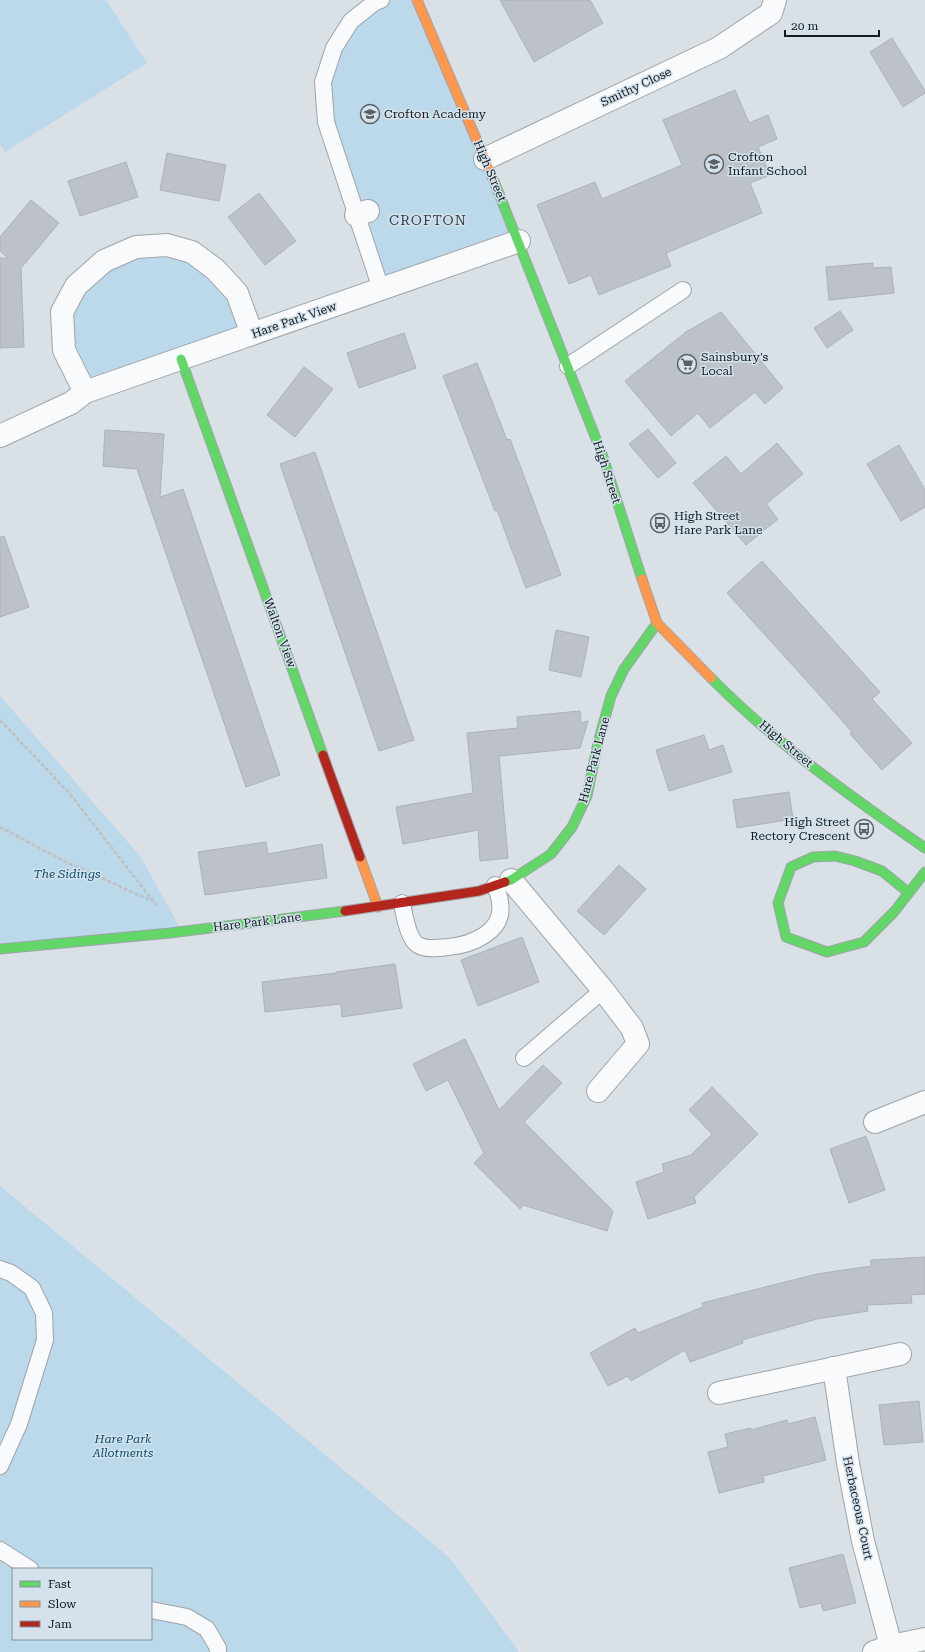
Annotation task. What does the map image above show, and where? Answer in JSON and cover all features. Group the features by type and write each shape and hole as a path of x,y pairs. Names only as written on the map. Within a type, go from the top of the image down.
{"street":[{"name":"High Street","path":"417,0 519,241 602,454 657,623 723,690 785,745 861,804 925,848"},
{"name":"Smithy Close","path":"485,159 718,48 771,13 775,0"},
{"name":"Hare Park View","path":"0,436 78,398 181,359 519,241"},
{"path":"78,398 64,350 62,312 76,286 104,261 136,247 167,245 192,252 216,270 237,293 252,334"},
{"name":"Walton View","path":"181,359 378,907"},
{"name":"Hare Park Lane","path":"0,949 172,932 378,907 479,891 503,882 551,854 572,827 587,796 598,743 612,696 624,669 657,623"},
{"path":"909,893 882,871 855,861 835,856 812,857 791,867 778,903 786,937 827,952 864,942 894,912 909,893 925,872"},
{"path":"503,882 602,990 632,1028 638,1044 598,1091"},
{"path":"887,1123 925,1102"},
{"path":"719,1393 900,1354"},
{"name":"Herbaceous Court","path":"834,1368 848,1464 882,1649"},
{"path":"882,1649 925,1639"}],"lane":[{"path":"381,0 375,2 351,21 334,48 323,82 326,122 362,213 381,289"},
{"path":"568,366 683,290"},
{"path":"402,903 411,938 418,945 431,948 462,946 480,939 490,930 498,919 503,882"},
{"path":"524,1058 602,990"},
{"path":"0,1269 11,1273 32,1288 44,1313 45,1340 19,1424 0,1466"},
{"path":"0,1550 28,1568"},
{"path":"152,1610 187,1617 207,1629 218,1648 218,1652"}],"path":[{"path":"0,720 70,794 167,918 172,932"},
{"path":"0,828 66,862 154,902"}],"green space":[{"path":"0,0 106,0 147,63 5,152 0,144"},
{"path":"381,0 417,0 519,241 381,289 326,122 334,48"},
{"path":"136,247 216,270 252,334 85,392 64,350 76,286"},
{"name":"The Sidings","path":"0,696 140,856 182,931 0,949"},
{"name":"Hare Park Allotments","path":"0,1186 450,1558 519,1652 0,1652"}],"building":[{"path":"500,0 590,0 603,23 534,62"},
{"path":"892,38 925,91 925,93 903,107 870,52"},
{"path":"735,90 749,123 768,115 777,139 758,147 770,175 750,183 762,213 666,253 671,266 599,295 591,275 569,284 537,205 595,182 602,199 682,165 663,120"},
{"path":"167,153 226,165 219,201 160,190"},
{"path":"126,162 138,197 80,216 68,181"},
{"path":"259,193 296,241 265,265 228,217"},
{"path":"31,200 59,223 21,268 24,347 0,348 0,258 8,258 0,251 0,237"},
{"path":"873,263 873,268 891,267 894,293 829,300 826,267"},
{"path":"840,311 853,330 827,348 814,328"},
{"path":"721,312 783,388 765,404 755,392 710,428 698,413 671,436 625,381 686,332"},
{"path":"404,333 416,368 359,388 347,353"},
{"path":"477,363 507,440 510,439 561,575 526,588 497,510 495,511 443,376"},
{"path":"304,367 333,389 295,437 267,415"},
{"path":"648,429 676,463 658,478 629,444"},
{"path":"105,430 164,434 160,497 183,489 280,775 246,787 137,469 103,466"},
{"path":"777,443 803,474 766,504 778,519 746,545 693,483 726,456 741,474"},
{"path":"899,445 925,490 925,507 901,521 867,464"},
{"path":"315,452 414,740 379,751 280,464"},
{"path":"4,536 29,607 0,617 0,537"},
{"path":"762,561 880,692 872,699 912,743 882,770 850,734 852,732 727,593"},
{"path":"556,630 589,637 581,677 549,670"},
{"path":"580,711 581,723 588,721 580,748 499,756 508,858 480,861 478,830 403,844 396,807 473,793 467,733 518,728 517,717"},
{"path":"704,735 709,750 723,745 732,772 669,791 656,750"},
{"path":"789,792 793,819 737,828 733,800"},
{"path":"266,842 268,854 322,844 327,878 205,895 198,852"},
{"path":"619,865 646,889 604,935 577,911"},
{"path":"522,937 539,982 478,1006 461,960"},
{"path":"395,964 402,1008 342,1017 341,1004 265,1012 262,982"},
{"path":"465,1039 499,1110 543,1065 562,1083 524,1122 613,1211 607,1231 523,1205 520,1209 474,1163 484,1153 448,1080 426,1091 413,1064"},
{"path":"712,1087 758,1134 694,1197 696,1203 648,1219 636,1182 664,1172 662,1164 691,1155 712,1134 689,1110"},
{"path":"866,1136 885,1190 849,1203 830,1149"},
{"path":"925,1257 925,1294 911,1295 912,1303 867,1305 868,1311 817,1319 742,1340 743,1343 690,1362 685,1350 631,1381 628,1376 608,1386 590,1353 635,1328 638,1333 703,1307 702,1303 817,1274 871,1266 871,1260"},
{"path":"919,1401 923,1442 884,1445 879,1405"},
{"path":"815,1417 826,1460 763,1476 764,1482 719,1493 708,1452 728,1447 725,1434 751,1428 751,1430 787,1420 788,1424"},
{"path":"843,1554 856,1603 823,1611 821,1603 800,1608 789,1568"}],"traffic: fast":[{"path":"494,181 602,454 642,579"},
{"path":"181,359 323,755"},
{"path":"505,882 511,880 551,854 572,827 587,796 598,743 611,696 624,669 657,623"},
{"path":"711,678 735,702 787,747 869,809 925,848"},
{"path":"909,893 882,871 855,861 835,856 813,857 791,867 778,903 786,937 827,952 864,942 894,912 925,872"},
{"path":"0,949 170,933 345,911"}],"traffic: slow":[{"path":"417,0 494,181"},
{"path":"642,579 657,623 711,678"},
{"path":"360,857 378,907"}],"traffic: jam":[{"path":"323,755 360,857"},
{"path":"345,911 479,891 505,882"}],"place":[{"name":"Crofton Academy","path":"370,114"},
{"name":"Crofton Infant School","path":"714,164"},
{"name":"Sainsbury's Local","path":"687,364"},
{"name":"High Street Hare Park Lane","path":"660,523"},
{"name":"High Street Rectory Crescent","path":"864,829"}],"district":[{"name":"CROFTON","path":"428,220"}]}
